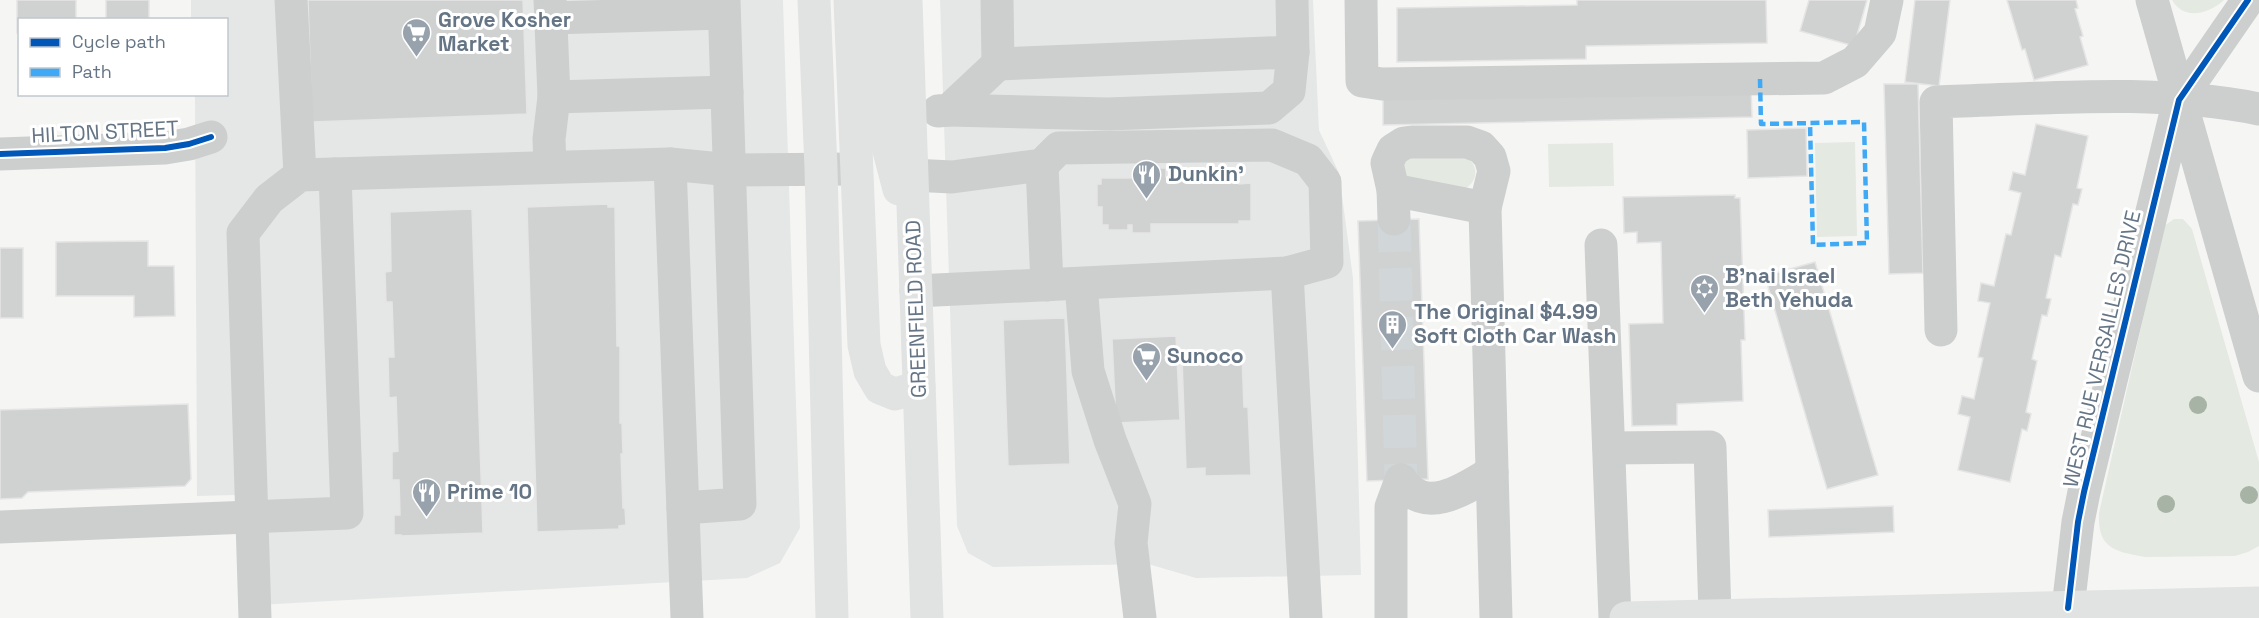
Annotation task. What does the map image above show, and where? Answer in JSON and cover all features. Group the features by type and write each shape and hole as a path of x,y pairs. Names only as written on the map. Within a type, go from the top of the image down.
{"main road":[{"path":"814,0 821,168 832,618"},
{"path":"850,0 864,345 870,371 880,388 895,394 919,387"},
{"path":"882,0 898,115 886,140 914,246"},
{"name":"GREENFIELD ROAD","path":"906,0 898,115 912,175 927,618"},
{"path":"1626,618 1828,616 2068,608 2144,612 2259,603"}],"street":[{"path":"291,0 300,175"},
{"path":"997,0 998,64"},
{"path":"898,115 949,110 1108,114 1269,108 1289,91 1293,52 1292,0"},
{"path":"1360,0 1362,81 1382,84 1824,78 1855,62 1880,33 1887,0"},
{"name":"WEST RUE VERSAILLES DRIVE","path":"2068,608 2078,522 2084,492 2179,100 2152,0"},
{"path":"2179,100 2248,0"},
{"path":"550,167 549,139 554,97 550,9 724,7 740,504 682,508"},
{"path":"949,110 998,64 1293,52"},
{"path":"554,97 727,92"},
{"path":"1941,330 1936,102 2132,97 2236,104 2259,109"},
{"path":"2179,100 2259,376"},
{"name":"HILTON STREET","path":"0,154 165,148 211,137"},
{"path":"1485,208 1394,204 1387,163 1390,153 1397,147 1412,142 1467,142 1481,147 1490,157 1493,166 1493,179 1485,208 1496,618"},
{"path":"912,175 952,177 1042,165 1059,148 1272,145 1308,160 1325,182 1327,262 1287,273 916,291"},
{"path":"255,618 243,233 269,200 300,175 670,164 731,170 856,169"},
{"path":"670,164 687,618"},
{"path":"1042,165 1047,285"},
{"path":"0,527 347,513 335,174"},
{"path":"1601,245 1615,618"},
{"path":"1287,273 1306,618"},
{"path":"1081,284 1088,371 1110,441 1135,504 1131,543 1140,618"},
{"path":"1609,448 1710,447 1715,616"},
{"path":"1391,618 1390,507 1401,480 1412,493 1420,496 1440,497 1464,490 1492,472"}],"shaded area":[{"path":"191,0 783,0 800,528 780,563 747,578 240,606 236,495 197,496 195,96 228,96 228,18 191,18"},
{"path":"940,0 1313,0 1319,130 1339,173 1353,278 1361,575 1196,578 1148,564 993,567 968,553 957,526"},
{"path":"2172,0 2224,0 2204,12 2190,13 2177,7"},
{"path":"1855,142 1857,236 1817,237 1815,143"},
{"path":"1613,143 1614,186 1549,187 1548,144"},
{"path":"1405,157 1469,158 1475,168 1475,176 1471,184 1462,191 1407,177 1404,175 1401,164"},
{"path":"2174,219 2183,219 2192,229 2259,462 2259,546 2235,556 2146,557 2126,553 2111,547 2105,541 2099,525 2099,513 2164,226"}],"building":[{"path":"17,0 76,0 76,18 18,18 17,33"},
{"path":"106,0 149,0 149,18 106,18"},
{"name":"Grove Kosher Market","path":"308,0 523,0 527,114 312,122"},
{"path":"1577,0 1766,0 1767,43 1586,46 1586,59 1397,62 1397,8 1577,5"},
{"path":"1809,0 1867,0 1854,46 1800,31"},
{"path":"1915,0 1950,0 1939,86 1905,82"},
{"path":"2007,0 2076,0 2078,8 2075,9 2083,36 2080,37 2088,65 2034,80"},
{"path":"1884,84 1918,84 1923,273 1889,274"},
{"path":"1751,87 1752,117 1383,125 1383,93"},
{"path":"2036,124 2088,136 2077,188 2082,189 2078,205 2073,204 2061,257 2055,255 2046,298 2051,299 2047,316 2042,315 2032,359 2037,361 2026,412 2031,414 2027,431 2022,429 2010,482 1958,470 1970,417 1958,414 1962,396 1974,399 1983,358 1978,357 1990,303 1978,301 1981,283 1994,286 2006,234 2011,235 2021,193 2009,190 2013,172 2025,175"},
{"path":"1806,128 1807,176 1748,178 1747,130"},
{"path":"1147,168 1166,168 1166,177 1239,177 1239,184 1251,183 1251,221 1239,221 1239,224 1151,224 1151,233 1132,233 1132,225 1128,225 1128,230 1108,230 1108,225 1102,225 1102,207 1097,207 1097,184 1101,184 1101,178 1147,178"},
{"name":"B'nai Israel Beth Yehuda","path":"1735,195 1735,198 1740,198 1745,340 1741,340 1743,401 1677,404 1677,425 1632,426 1629,324 1663,323 1661,242 1637,243 1637,232 1624,233 1623,197"},
{"path":"608,204 608,207 615,207 617,346 620,346 620,423 622,423 623,454 621,454 626,525 619,526 619,529 537,532 527,207"},
{"path":"472,209 483,533 394,535 394,515 400,515 399,480 392,480 392,452 398,451 396,397 389,398 388,357 394,357 392,302 386,302 385,272 391,271 390,212"},
{"name":"The Original $4.99 Soft Cloth Car Wash","path":"1419,219 1428,479 1367,481 1358,221"},
{"path":"148,241 148,266 174,266 175,316 134,317 134,296 56,296 56,242"},
{"path":"0,248 23,248 23,318 0,318"},
{"path":"1815,262 1878,475 1827,489 1765,276"},
{"path":"1065,318 1070,464 1008,466 1003,320"},
{"name":"Sunoco","path":"1176,336 1180,420 1116,423 1112,339"},
{"path":"1242,356 1244,407 1248,407 1251,475 1205,476 1205,468 1186,469 1182,359"},
{"path":"188,404 191,479 185,486 28,492 22,498 0,499 0,410"},
{"path":"1893,506 1894,532 1769,537 1768,510"}],"tunnel":[{"path":"1394,219 1401,480"}],"marked path":[{"path":"1760,79 1761,124 1864,122 1867,243 1813,245 1810,123"}],"cycle path":[{"path":"2068,608 2078,522 2084,492 2179,100 2248,0"},
{"path":"0,154 165,148 211,137"}],"place":[{"name":"Grove Kosher Market","path":"417,58"},
{"name":"Dunkin'","path":"1147,200"},
{"name":"B'nai Israel Beth Yehuda","path":"1704,314"},
{"name":"The Original $4.99 Soft Cloth Car Wash","path":"1393,350"},
{"name":"Sunoco","path":"1146,382"},
{"name":"Prime 10","path":"426,518"}]}
